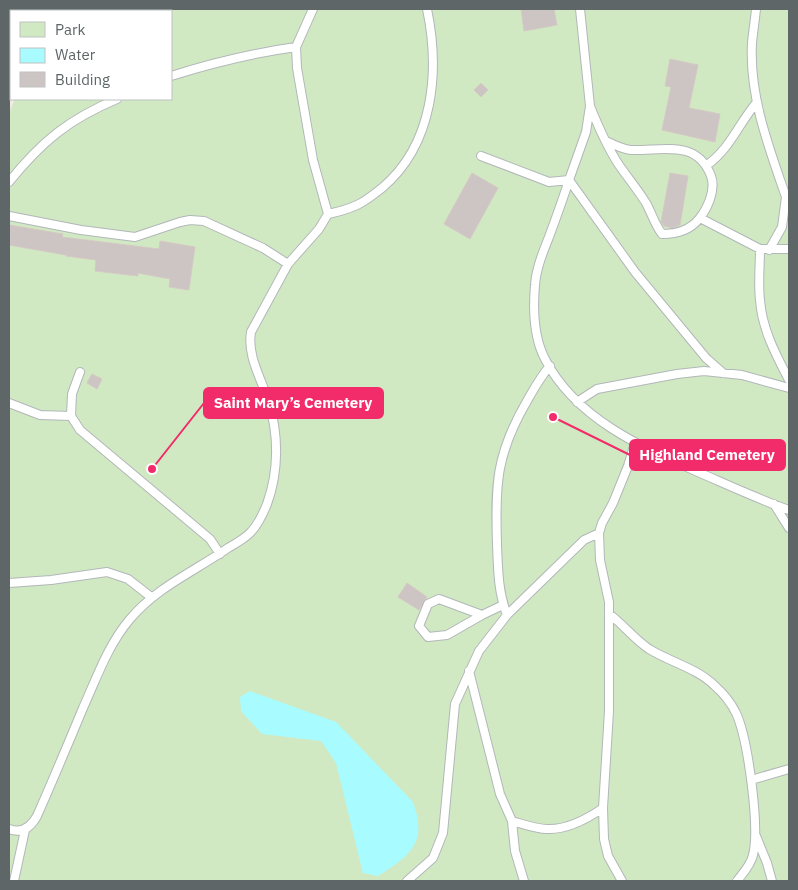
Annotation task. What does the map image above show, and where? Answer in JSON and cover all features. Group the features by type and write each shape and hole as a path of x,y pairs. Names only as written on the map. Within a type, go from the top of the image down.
{"lane":[{"path":"313,9 296,47 297,68 313,160 328,214"},
{"path":"14,881 25,830 33,823 37,816 103,662 116,637 151,597 250,533 265,508 276,471 274,424 251,354 249,342 251,332 288,264 319,229 328,214 344,210 367,200 388,182 407,160 428,113 433,77 430,23 427,9"},
{"path":"580,9 590,106 586,132 542,255 535,283 534,311 544,358 556,378 577,402 627,439 665,458 789,510"},
{"path":"756,9 752,44 757,102 771,153 788,199 782,227 769,250"},
{"path":"172,76 258,52 296,47"},
{"path":"9,182 29,157 49,138 74,121 115,100"},
{"path":"707,165 728,145 746,115 757,102"},
{"path":"590,106 606,141 618,164 645,201 656,226 662,234 675,234 693,225 700,218 712,190 712,180 707,165 698,156 689,151 678,149 630,150 619,148 606,141"},
{"path":"481,156 549,182 570,180"},
{"path":"570,180 635,272 706,358 723,373"},
{"path":"9,216 81,230 135,237 180,222 190,220 204,221 263,248 288,264"},
{"path":"700,218 760,249 789,250"},
{"path":"760,249 760,300 764,322 774,349 789,380"},
{"path":"507,615 500,591 497,556 496,518 499,469 509,435 542,375 550,366"},
{"path":"577,402 598,389 677,374 704,371 742,375 789,388"},
{"path":"80,372 72,394 71,416 80,430 210,538 220,554"},
{"path":"9,403 40,415 71,416"},
{"path":"622,881 608,856 604,839 603,808 609,711 609,602 600,560 600,533 602,523 613,503 628,466 635,443"},
{"path":"774,504 789,528"},
{"path":"407,881 433,858 443,833 455,704 479,651 507,615 584,540 600,533"},
{"path":"9,583 51,580 107,572 128,578 151,597"},
{"path":"482,615 440,599 428,604 420,626 428,637 447,635 503,605"},
{"path":"609,614 649,648 701,675 714,684 727,698 736,713 751,780 756,834 753,856 737,881"},
{"path":"469,672 500,794 512,821 514,851 524,881"},
{"path":"751,780 789,769"},
{"path":"512,821 545,829 554,829 582,821 603,808"},
{"path":"9,829 12,831 25,830"},
{"path":"756,834 772,881"}],"green space":[{"path":"789,9 789,881 9,881 9,113 15,100 172,100 172,10 54,10"}],"water":[{"path":"250,691 336,722 413,802 417,816 417,838 407,855 378,876 363,873 336,763 321,741 262,734 241,711 240,697"}],"building":[{"path":"521,9 554,9 557,25 524,31"},
{"path":"670,59 698,65 689,108 720,114 715,142 662,130 671,87 665,86"},
{"path":"481,83 488,90 481,97 474,90"},
{"path":"472,173 498,188 470,239 444,224"},
{"path":"670,173 688,176 680,225 672,228 664,226 661,222"},
{"path":"9,225 63,234 62,237 159,249 160,241 195,247 189,290 169,287 170,279 138,273 138,276 95,271 96,260 9,245"},
{"path":"92,374 102,379 97,389 87,383"},
{"path":"407,583 427,597 419,610 398,597"}],"place":[{"name":"Highland Cemetery","path":"553,417"},
{"name":"Saint Mary’s Cemetery","path":"152,469"}]}
